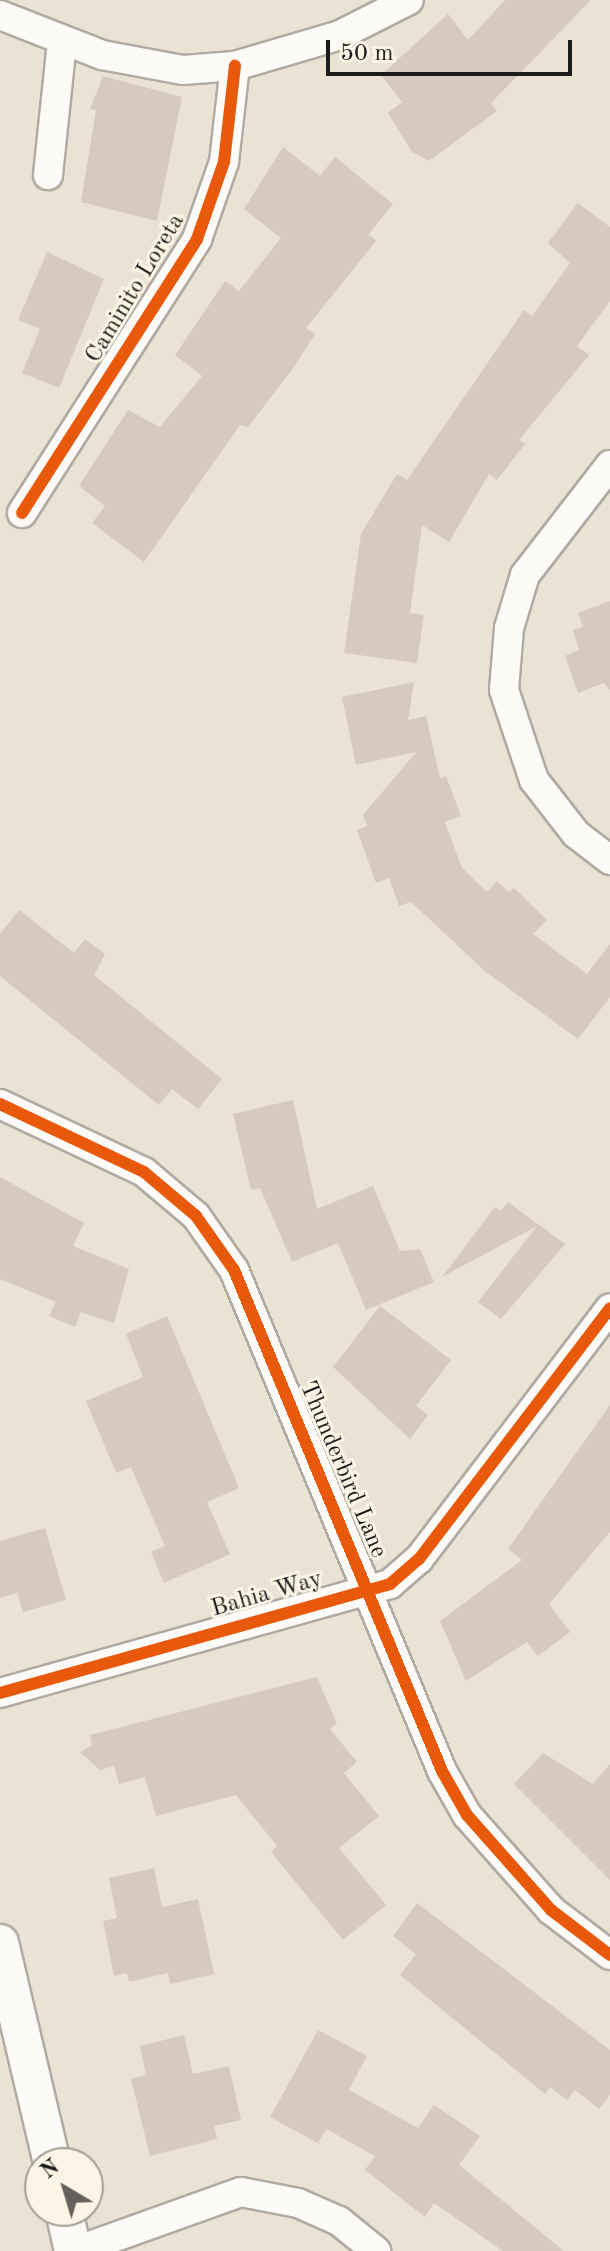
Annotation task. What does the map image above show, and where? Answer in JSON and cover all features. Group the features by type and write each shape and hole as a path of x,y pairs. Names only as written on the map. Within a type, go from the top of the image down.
{"street":[{"path":"0,15 62,41 183,70 235,66 340,35 409,0"},
{"path":"48,175 62,41"},
{"name":"Caminito Loreta","path":"22,513 197,239 224,162 235,66"},
{"path":"610,465 525,575 509,628 504,690 534,780 576,834 610,860"},
{"name":"Thunderbird Lane","path":"0,1104 144,1172 196,1216 234,1270 367,1589 467,1815 551,1910 610,1955"},
{"name":"Bahia Way","path":"0,1693 390,1584 419,1559 610,1308"},
{"path":"0,1943 48,2147"},
{"path":"68,2227 75,2251 241,2192 298,2203 339,2221 376,2251"}],"building":[{"path":"505,0 591,0 491,103 497,111 429,161 412,152 388,113 402,102 381,75 448,14 468,40"},
{"path":"103,76 182,97 157,221 81,202 96,110 90,109"},
{"path":"283,147 320,176 335,157 393,204 369,234 376,241 306,328 315,334 294,367 248,427 240,425 144,562 92,523 105,506 79,486 128,410 160,427 202,376 175,355 225,281 239,291 281,238 244,209"},
{"path":"578,203 610,227 610,301 577,346 589,355 519,440 525,444 497,480 489,474 449,542 422,525 410,613 424,615 417,663 344,653 361,534 397,474 407,480 524,310 532,316 570,263 548,243"},
{"path":"47,252 104,279 59,388 22,373 40,329 18,320"},
{"path":"610,601 610,690 604,683 578,693 565,656 579,650 573,630 583,627 578,613"},
{"path":"414,682 408,720 426,716 440,778 446,776 461,816 445,822 462,868 487,892 497,881 509,892 514,888 547,920 533,934 587,974 610,944 610,997 578,1039 486,972 411,902 399,906 389,878 376,883 357,830 367,826 363,815 416,752 356,765 342,697"},
{"path":"19,910 74,953 85,939 105,954 94,975 222,1079 198,1109 172,1089 159,1105 0,976 0,934"},
{"path":"293,1100 317,1209 373,1186 400,1251 420,1249 434,1282 366,1310 338,1243 292,1262 260,1188 251,1190 233,1114"},
{"path":"0,1177 84,1223 73,1246 129,1269 114,1323 81,1312 75,1327 49,1316 56,1302 0,1279"},
{"path":"508,1202 565,1244 501,1319 478,1302 537,1226 442,1277 495,1207 501,1211"},
{"path":"380,1306 451,1360 416,1406 428,1415 410,1439 333,1367"},
{"path":"167,1316 239,1488 207,1502 230,1554 164,1583 151,1552 165,1546 131,1467 116,1473 86,1401 143,1377 126,1334"},
{"path":"610,1405 610,1532 549,1604 570,1632 538,1656 527,1642 466,1681 440,1621 522,1560 508,1549"},
{"path":"45,1528 66,1600 23,1612 17,1593 0,1598 0,1541"},
{"path":"317,1677 337,1724 330,1729 357,1762 344,1773 379,1816 339,1848 386,1905 343,1940 271,1852 277,1846 236,1795 156,1816 145,1777 119,1784 114,1766 100,1770 80,1752 92,1746 90,1735"},
{"path":"543,1753 593,1784 610,1764 610,1880 514,1784"},
{"path":"154,1868 162,1907 198,1899 214,1974 170,1984 168,1973 129,1982 127,1973 114,1976 103,1921 117,1918 109,1878"},
{"path":"417,1903 610,2050 610,2095 599,2109 575,2090 567,2100 550,2087 545,2094 400,1975 416,1954 393,1936"},
{"path":"318,2030 367,2056 349,2090 418,2128 434,2105 480,2136 459,2165 564,2251 503,2251 434,2203 425,2217 365,2170 375,2156 326,2129 318,2143 270,2117"},
{"path":"184,2035 193,2074 229,2066 241,2120 214,2126 217,2139 150,2156 131,2079 146,2075 140,2046"}],"cycle path":[{"path":"22,513 197,239 224,162 235,66"},
{"path":"0,1104 144,1172 196,1216 234,1270 442,1771 467,1815 551,1910 610,1955"},
{"path":"0,1693 390,1584 419,1559 610,1308"}]}
